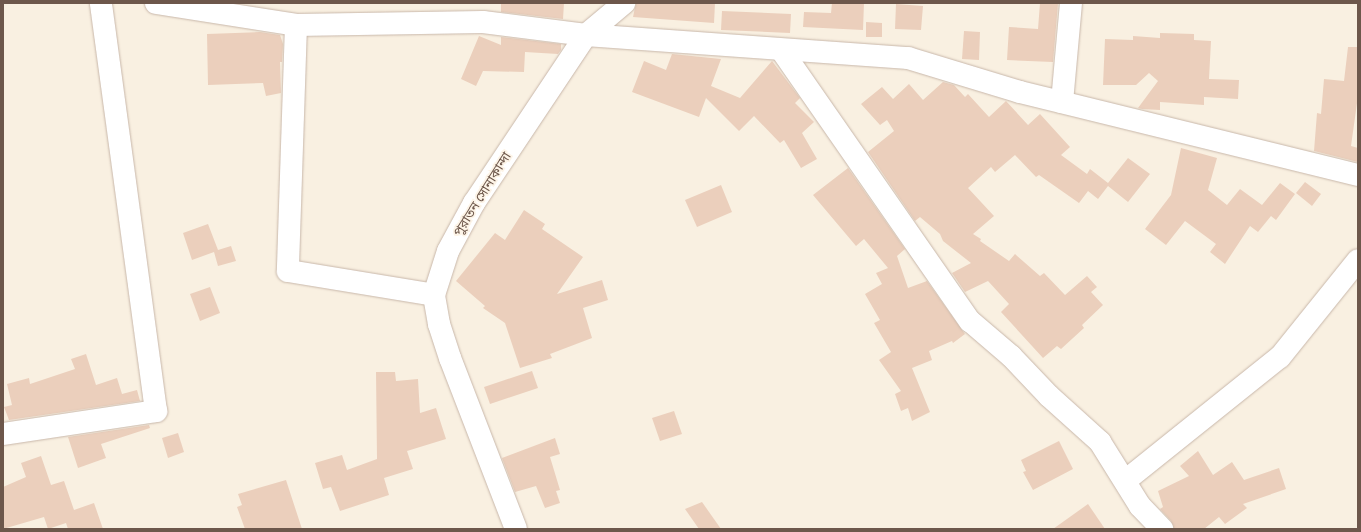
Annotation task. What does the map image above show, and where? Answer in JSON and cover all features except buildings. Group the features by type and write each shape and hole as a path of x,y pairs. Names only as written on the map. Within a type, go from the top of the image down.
{"street":[{"path":"3,434 156,411 101,3"},
{"path":"156,3 296,25 483,22 586,35 782,51 908,58 1062,102 1358,175"},
{"name":"পুরাতন সোনাকান্দা","path":"516,529 450,358 439,324 434,295 448,251 474,203 586,35 624,3"},
{"path":"1062,102 1071,3"},
{"path":"296,25 288,271 434,295"},
{"path":"782,51 970,321 1011,356 1049,396 1100,442 1140,506 1162,529"},
{"path":"1124,481 1212,414 1280,357 1358,260"}]}
